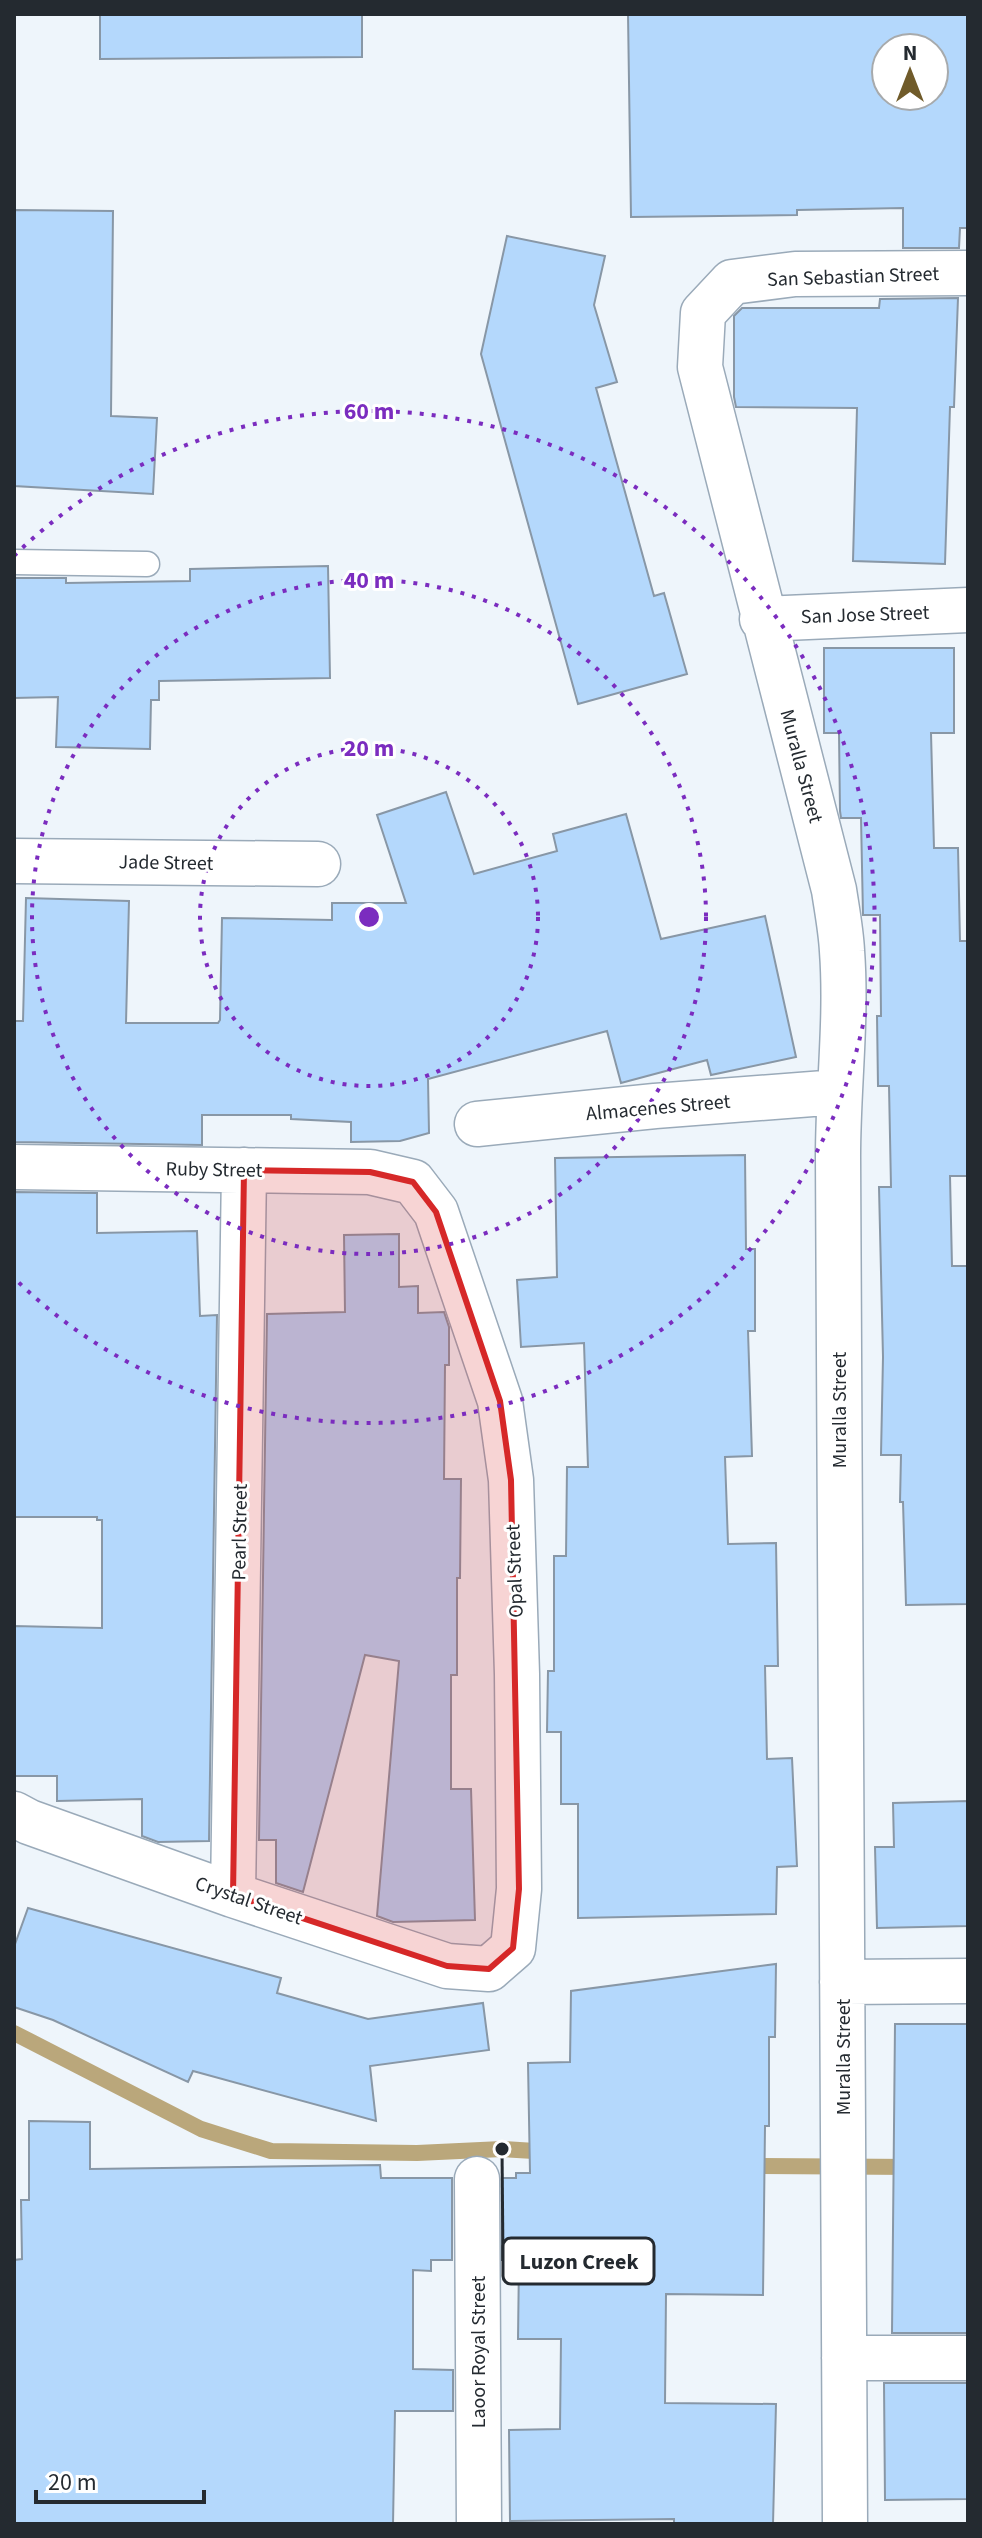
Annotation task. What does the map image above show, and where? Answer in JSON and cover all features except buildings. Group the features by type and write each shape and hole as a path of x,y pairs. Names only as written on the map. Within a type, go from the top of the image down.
{"street":[{"name":"San Sebastian Street","path":"703,313 732,282 795,274 968,273"},
{"name":"Muralla Street","path":"703,313 700,367 762,619 834,890 842,951 843,1010 838,1092 845,2524"},
{"name":"San Jose Street","path":"762,619 968,610"},
{"name":"Jade Street","path":"14,861 318,864"},
{"name":"Almacenes Street","path":"477,1124 838,1092"},
{"name":"Ruby Street","path":"14,1167 370,1172 413,1182"},
{"name":"Pearl Street","path":"233,1895 244,1170"},
{"name":"Opal Street","path":"413,1182 436,1212 500,1401 511,1480 519,1889 513,1948 489,1969"},
{"name":"Crystal Street","path":"14,1814 233,1895 447,1966 489,1969"},
{"path":"842,1982 968,1981"},
{"name":"Laoor Royal Street","path":"477,2179 479,2524"},
{"path":"844,2358 968,2358"}],"lane":[{"path":"14,562 147,564"}],"highlighted area":[{"path":"244,1170 370,1172 413,1182 436,1212 500,1401 511,1480 519,1889 513,1948 489,1969 447,1966 233,1895"}],"waterway":[{"path":"14,2033 201,2129 271,2151 417,2153 502,2149 551,2152"},
{"path":"746,2166 914,2167"}],"place":[{"name":"Luzon Creek","path":"502,2149"}]}
